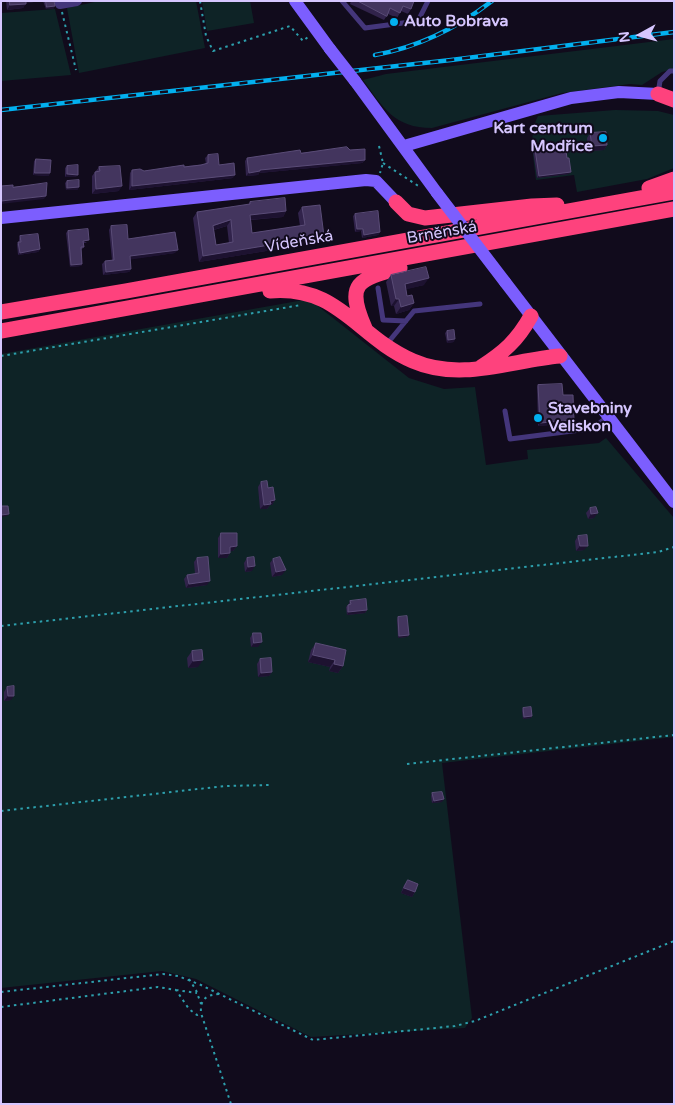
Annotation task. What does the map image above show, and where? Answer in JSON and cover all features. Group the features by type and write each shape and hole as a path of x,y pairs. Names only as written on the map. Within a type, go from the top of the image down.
{"highway":[{"path":"658,94 674,96"},
{"path":"658,94 674,100"},
{"path":"602,204 674,179"},
{"path":"396,202 408,214 425,218 532,206 602,204 674,192"},
{"name":"Vídeňská","path":"1,312 136,290 602,204"},
{"name":"Brněnská","path":"216,292 674,209"},
{"path":"365,330 354,302 355,293 360,284 371,275 424,262 441,251"},
{"path":"1,332 216,292 251,294 286,289 308,292 330,303 386,345 413,361 439,368 504,367 560,356"},
{"path":"480,368 502,353 519,336 530,316"}],"main road":[{"path":"295,1 560,356 674,502"},
{"path":"404,146 571,98 619,92 658,94"},
{"path":"1,218 353,180 376,182 396,202"}],"street":[{"path":"60,3 77,1"}],"lane":[{"path":"342,1 365,28 418,21 428,1"},
{"path":"658,94 660,81 670,71 674,71"},
{"path":"378,288 383,320 406,321"},
{"path":"386,345 414,311 480,304"},
{"path":"505,411 510,439 588,429 596,426 607,417"}],"path":[{"path":"200,1 206,36 213,51 290,26 303,41 308,38"},
{"path":"60,3 76,70"},
{"path":"376,182 383,163 378,146"},
{"path":"383,163 422,189 424,188"},
{"path":"1,356 308,304"},
{"path":"1,626 658,552 674,547"},
{"path":"407,764 674,735"},
{"path":"1,811 225,786 271,785"},
{"path":"1,992 146,974 163,974 189,980 313,1040 455,1026 475,1021 674,941"},
{"path":"189,980 201,1004 201,1013 232,1104"},
{"path":"1,1007 158,987 197,993"},
{"path":"176,990 189,1009 197,1015 201,1013"},
{"path":"201,1004 209,995 220,994"}],"green space":[{"path":"99,1 196,1 205,48 79,73 67,8"},
{"path":"202,1 250,1 254,23 207,31"},
{"path":"55,9 71,75 1,81 1,13"},
{"path":"674,39 674,69 662,72 642,85 630,84 562,93 432,128 419,127 399,120 384,107 363,80 386,74"},
{"name":"Kart centrum Modřice","path":"615,110 658,111 674,115 674,168 647,179 577,192 574,175 536,180 532,139 538,116"},
{"path":"309,299 409,378 444,389 475,387 486,465 528,459 527,450 599,443 606,438 674,518 674,737 442,763 472,1018 465,1028 311,1037 196,979 162,971 1,988 1,354"}],"building":[{"path":"10,1 26,1 26,4 10,5"},
{"path":"46,1 54,1 55,6 47,7"},
{"path":"358,1 414,1 411,9 403,6 400,13 390,8 387,16"},
{"path":"606,132 607,145 592,146 590,133"},
{"path":"565,144 571,172 539,176 535,149"},
{"path":"347,147 350,150 365,149 365,160 260,170 249,173 247,158 300,150 301,153"},
{"path":"218,154 219,165 234,163 235,175 132,186 132,170 140,169 144,171 184,165 184,167 201,165 208,163 208,155"},
{"path":"36,159 51,160 50,173 35,173"},
{"path":"78,165 78,175 67,174 67,166"},
{"path":"120,166 122,186 96,189 95,172 100,171 99,167"},
{"path":"79,180 79,187 67,188 67,181"},
{"path":"47,183 46,196 1,201 1,186 13,185 13,187"},
{"path":"285,198 286,211 250,215 252,233 305,225 302,207 320,205 324,236 203,256 197,212 250,204 250,202","holes":["231,220 233,242 216,245 213,226"]},
{"path":"378,211 380,232 364,235 363,229 357,229 355,214"},
{"path":"127,225 128,239 175,232 178,250 130,256 131,269 106,272 105,261 114,260 111,226"},
{"path":"88,229 89,240 83,241 84,247 81,247 82,264 71,265 68,231"},
{"path":"38,234 40,249 20,253 18,242 21,242 20,236"},
{"path":"426,267 429,278 405,284 407,296 412,295 414,303 401,307 399,299 396,299 391,275"},
{"path":"454,330 455,339 448,340 447,331"},
{"path":"562,384 563,395 573,395 574,420 540,423 538,385"},
{"path":"267,481 268,488 273,487 275,500 270,501 271,504 264,505 261,482"},
{"path":"1,506 8,506 9,514 1,515"},
{"path":"596,507 598,513 591,514 590,508"},
{"path":"221,533 237,533 237,546 230,547 230,553 221,554"},
{"path":"587,535 588,546 580,546 578,536"},
{"path":"208,557 210,581 189,584 187,575 199,573 197,558"},
{"path":"254,557 255,566 248,567 247,558"},
{"path":"280,557 286,570 276,572 273,559"},
{"path":"366,599 367,610 348,612 348,605 351,604 350,601"},
{"path":"407,616 409,635 399,636 398,617"},
{"path":"253,633 261,633 262,642 254,643"},
{"path":"316,643 346,650 343,666 334,664 335,660 313,655"},
{"path":"202,650 203,660 193,661 192,651"},
{"path":"271,658 272,672 261,673 260,659"},
{"path":"14,686 14,696 8,696 7,687"},
{"path":"531,707 532,716 524,717 523,708"},
{"path":"442,792 444,799 434,801 432,793"},
{"path":"408,880 418,884 415,892 404,888"}],"railway":[{"path":"375,55 422,42 465,20 492,1"},
{"path":"1,110 451,60 674,32"}],"place":[{"name":"Auto Bobrava","path":"394,22"},
{"name":"Kart centrum Modřice","path":"603,138"},
{"name":"Stavebniny Veliskon","path":"538,418"}]}
